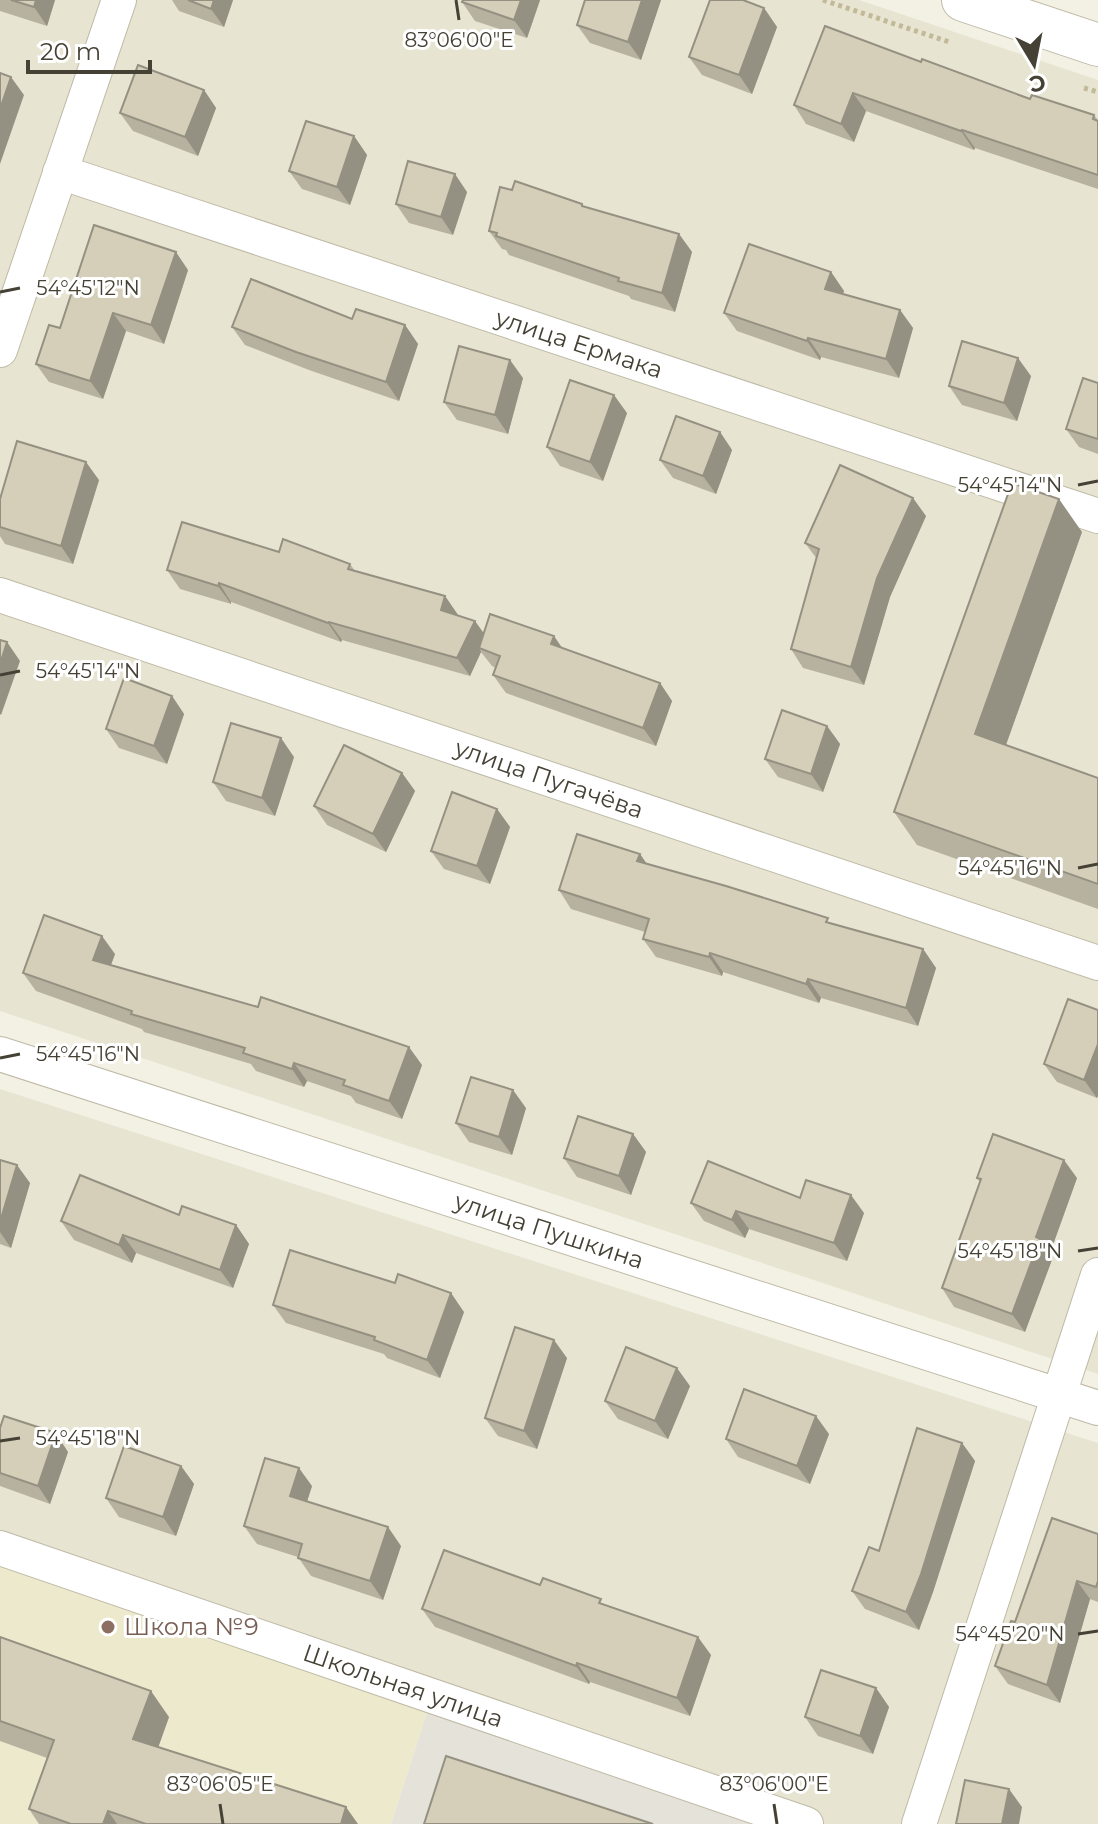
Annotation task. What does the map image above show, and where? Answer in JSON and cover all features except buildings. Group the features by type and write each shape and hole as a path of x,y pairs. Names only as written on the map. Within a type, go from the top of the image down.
{"street":[{"path":"0,350 119,0"},
{"path":"963,0 1098,45"},
{"name":"улица Ермака","path":"60,172 1098,516"},
{"name":"улица Пугачёва","path":"0,595 1098,963"},
{"name":"улица Пушкина","path":"0,1054 1098,1408"},
{"path":"919,1824 1098,1275"},
{"name":"Школьная улица","path":"0,1548 806,1824"}],"shaded area":[{"path":"0,0 859,0 1098,80 1098,1374 0,1011"},
{"path":"0,1089 1098,1443 1098,1824 777,1824 0,1554"},
{"name":"Школа №9","path":"0,1554 431,1700 391,1824 0,1824"},
{"path":"431,1700 777,1824 391,1824"}],"place":[{"name":"Школа №9","path":"108,1627"}]}
